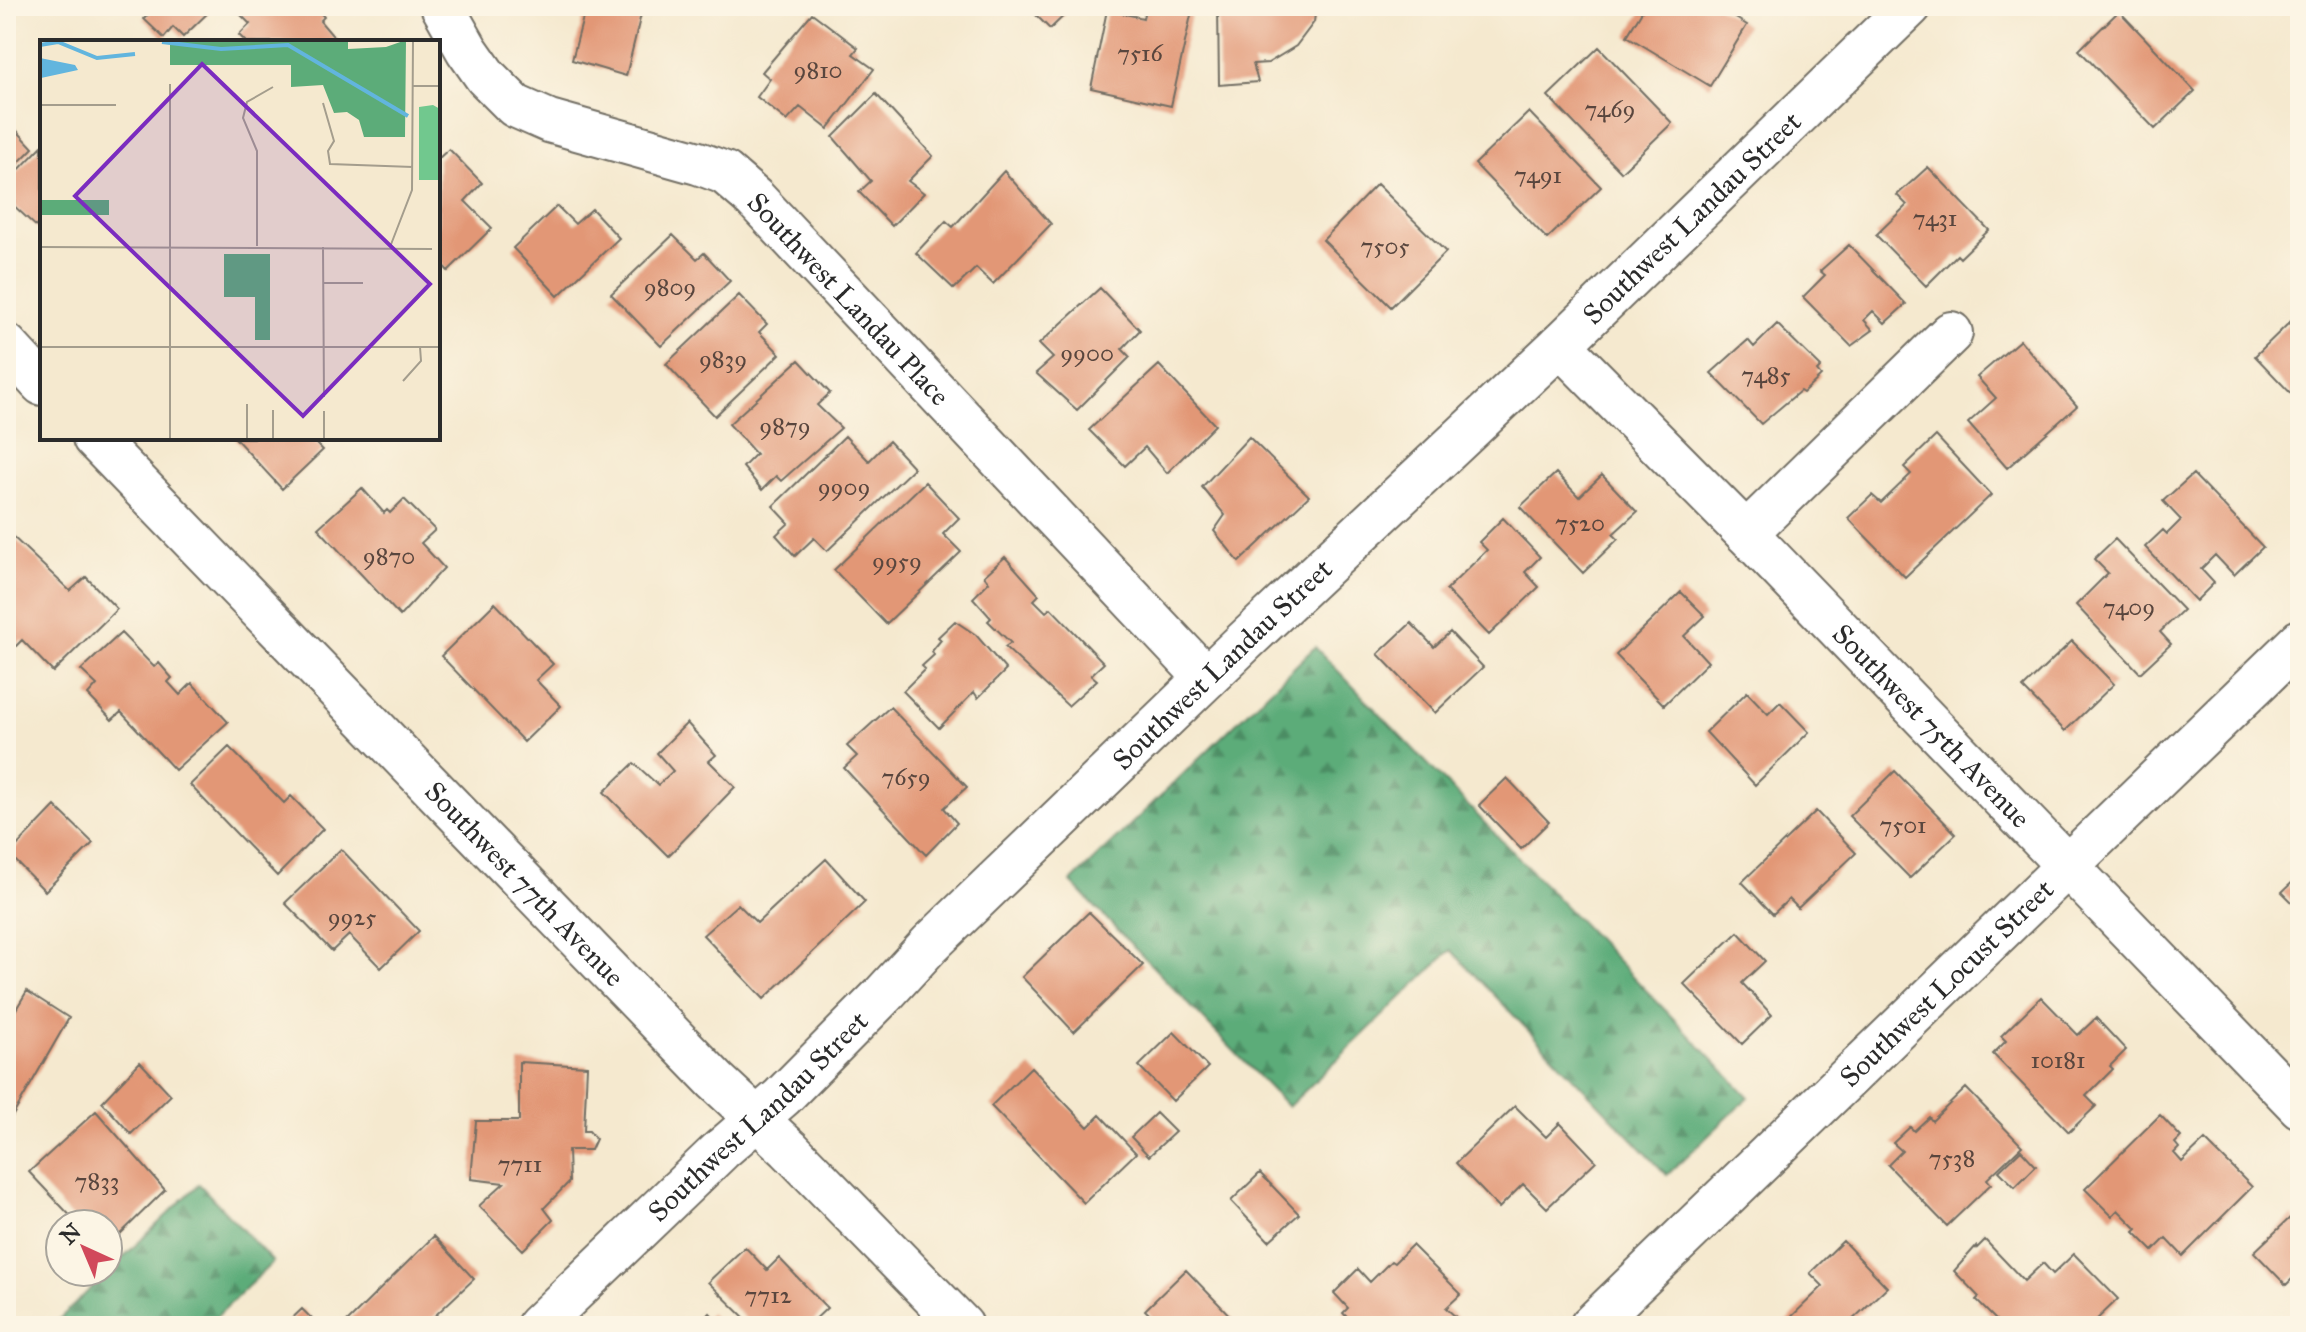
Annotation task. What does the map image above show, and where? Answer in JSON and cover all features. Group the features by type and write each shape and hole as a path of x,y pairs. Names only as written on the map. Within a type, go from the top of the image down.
{"street":[{"name":"Southwest Landau Place","path":"442,6 486,77 515,106 549,121 725,173 755,199 1206,678"},
{"name":"Southwest Landau Street","path":"538,1326 756,1120 883,995 930,944 1206,678 1560,345 1910,6"},
{"path":"1746,533 1951,333"},
{"path":"6,345 40,382"},
{"name":"Southwest 75th Avenue","path":"1560,345 1746,533 2300,1107"},
{"name":"Southwest 77th Avenue","path":"96,440 756,1120 789,1149 962,1326"},
{"name":"Southwest Locust Street","path":"1591,1326 2300,641"}],"green space":[{"path":"1315,647 1749,1097 1667,1175 1451,950 1288,1107 1071,882"},
{"path":"199,1184 273,1262 207,1326 52,1326 91,1288 124,1288 124,1256"}],"building":[{"path":"151,6 215,6 183,37 173,27 164,38 144,19 153,8"},
{"path":"232,6 315,6 324,17 320,21 336,40 244,40 239,35 250,24"},
{"path":"586,6 643,6 626,76 572,60"},
{"path":"1027,6 1074,6 1050,29"},
{"path":"1146,6 1193,6 1171,106 1091,88 1107,10 1143,18"},
{"path":"1218,6 1316,6 1314,22 1296,46 1268,63 1253,64 1258,82 1219,85"},
{"path":"1645,6 1716,6 1747,25 1710,86 1627,36"},
{"path":"2119,11 2195,91 2155,129 2079,50"},
{"path":"812,13 858,48 853,54 874,69 828,129 800,107 787,121 757,97 770,79 762,72"},
{"path":"1599,47 1672,123 1621,172 1548,96"},
{"path":"876,94 933,156 908,181 924,193 892,226 859,192 871,181 833,137"},
{"path":"1529,112 1601,187 1547,239 1475,164"},
{"path":"6,119 33,148 6,175"},
{"path":"40,148 40,230 12,204 15,200 6,192 6,183"},
{"path":"449,149 482,183 465,201 492,228 448,271 440,262 440,157"},
{"path":"1928,167 1989,230 1960,258 1957,255 1926,286 1876,235 1907,205 1897,195"},
{"path":"1004,171 1051,224 993,284 976,268 954,289 916,253 946,221 953,227"},
{"path":"1377,184 1446,252 1391,307 1323,240"},
{"path":"557,206 575,224 592,209 619,238 558,296 513,248"},
{"path":"673,235 697,259 704,253 730,281 661,346 611,294"},
{"path":"1849,245 1906,304 1885,323 1873,311 1864,320 1873,330 1851,346 1803,297 1825,275 1820,271"},
{"path":"1100,288 1140,330 1122,349 1130,357 1077,410 1036,373 1053,358 1039,344"},
{"path":"739,295 767,324 759,332 780,354 715,416 666,364"},
{"path":"2293,319 2300,326 2300,403 2255,356"},
{"path":"1777,324 1821,367 1817,371 1821,376 1761,424 1711,373 1748,340 1754,347"},
{"path":"2020,340 2077,406 2007,468 1968,423 1996,398 1977,377"},
{"path":"799,360 830,393 817,405 841,428 781,481 776,476 762,490 743,467 756,454 729,424"},
{"path":"1159,365 1215,425 1167,473 1145,447 1125,466 1089,430"},
{"path":"845,436 869,461 889,441 914,468 827,551 814,538 795,556 776,535 789,523 773,506"},
{"path":"1936,436 1991,495 1905,577 1848,518 1872,495 1881,503 1911,474 1904,467"},
{"path":"1249,437 1309,496 1239,562 1214,531 1225,515 1202,487"},
{"path":"237,440 313,440 323,450 282,489"},
{"path":"1556,473 1579,497 1602,475 1637,512 1613,534 1618,539 1583,573 1520,507"},
{"path":"2193,474 2263,547 2234,575 2215,555 2201,569 2214,583 2196,601 2145,547 2163,530 2167,534 2181,520 2163,501"},
{"path":"925,482 959,518 943,534 961,552 886,624 834,570"},
{"path":"362,488 384,513 387,510 390,513 404,499 435,530 421,543 444,568 400,616 318,528"},
{"path":"1503,518 1540,557 1525,572 1539,587 1489,635 1446,590 1487,550 1479,542"},
{"path":"9,533 70,591 86,577 117,609 53,672 22,640 15,647 6,638 6,537"},
{"path":"2115,539 2183,610 2160,632 2171,644 2140,673 2076,605 2108,573 2094,559"},
{"path":"1005,557 1039,595 1034,600 1046,612 1051,608 1104,663 1091,675 1097,680 1068,706 1005,647 1011,643 988,621 991,618 973,598 989,582 984,576"},
{"path":"1681,592 1705,616 1684,636 1708,662 1664,705 1616,655"},
{"path":"495,603 553,664 536,680 561,706 524,742 441,656"},
{"path":"955,621 976,635 1006,670 978,698 974,692 939,728 903,691 925,669 922,666 934,655 932,651 941,640 938,637"},
{"path":"1411,623 1434,647 1450,632 1483,667 1435,713 1378,654"},
{"path":"121,633 154,667 159,663 172,678 168,682 180,695 192,683 228,722 175,770 121,712 112,720 88,695 97,685 81,670"},
{"path":"2072,641 2114,684 2065,731 2023,688"},
{"path":"1747,692 1768,714 1780,702 1809,732 1755,785 1706,732"},
{"path":"890,707 967,787 944,808 957,823 926,855 844,768 857,756 847,746"},
{"path":"687,723 716,755 709,761 735,787 668,856 604,792 634,763 658,785 673,771 657,753"},
{"path":"229,747 284,803 291,796 323,829 277,876 190,785"},
{"path":"1895,771 1956,834 1910,878 1849,816"},
{"path":"1507,778 1549,822 1521,849 1479,805"},
{"path":"55,806 93,843 45,891 9,854"},
{"path":"1816,811 1856,853 1798,908 1789,899 1773,914 1742,882"},
{"path":"341,849 419,931 381,968 349,935 332,951 285,903"},
{"path":"826,859 865,902 764,999 703,935 738,904 757,923"},
{"path":"2300,875 2300,910 2282,892"},
{"path":"1089,912 1143,965 1074,1032 1022,977"},
{"path":"1738,932 1765,961 1742,983 1772,1015 1742,1044 1684,984"},
{"path":"27,991 69,1018 9,1122 6,1120 6,1026"},
{"path":"2041,997 2078,1035 2096,1018 2126,1050 2110,1066 2113,1069 2086,1096 2096,1106 2069,1132 1993,1054 2006,1041 2001,1036"},
{"path":"1174,1032 1208,1067 1173,1101 1139,1066"},
{"path":"140,1062 171,1095 131,1134 102,1102"},
{"path":"519,1062 587,1066 584,1131 589,1131 596,1139 591,1150 568,1150 569,1182 544,1208 553,1220 523,1250 479,1206 504,1183 471,1179 476,1121 519,1121"},
{"path":"1031,1067 1088,1127 1100,1115 1136,1153 1084,1203 991,1106"},
{"path":"1966,1088 2022,1146 1987,1179 1991,1184 1947,1226 1888,1165 1902,1151 1893,1143 1910,1127 1914,1131 1929,1117 1932,1121"},
{"path":"1515,1106 1546,1137 1560,1123 1596,1161 1547,1208 1523,1184 1499,1208 1456,1163"},
{"path":"96,1111 165,1190 124,1230 124,1208 63,1208 29,1172"},
{"path":"1156,1113 1175,1132 1149,1156 1131,1137"},
{"path":"2160,1115 2181,1137 2175,1143 2179,1148 2174,1153 2182,1162 2205,1140 2252,1187 2183,1256 2166,1238 2153,1251 2118,1210 2112,1216 2085,1189"},
{"path":"2021,1150 2036,1166 2015,1187 1999,1171"},
{"path":"1260,1173 1299,1214 1269,1241 1231,1201"},
{"path":"2292,1216 2300,1225 2300,1271 2286,1285 2254,1252"},
{"path":"434,1236 474,1279 424,1326 349,1326 346,1323"},
{"path":"1985,1240 2024,1281 2043,1263 2053,1274 2074,1254 2118,1299 2090,1326 2002,1326 1976,1300 1979,1297 1954,1271"},
{"path":"1843,1241 1887,1287 1846,1326 1782,1326 1823,1286 1810,1273"},
{"path":"1412,1245 1461,1294 1446,1308 1457,1318 1449,1326 1355,1326 1343,1313 1348,1308 1334,1293 1358,1269 1370,1282"},
{"path":"745,1247 767,1270 779,1258 827,1308 808,1326 753,1326 708,1282"},
{"path":"1186,1270 1240,1326 1161,1326 1145,1310"},
{"path":"302,1309 319,1326 284,1326"},
{"path":"710,1313 722,1326 697,1326"}]}
